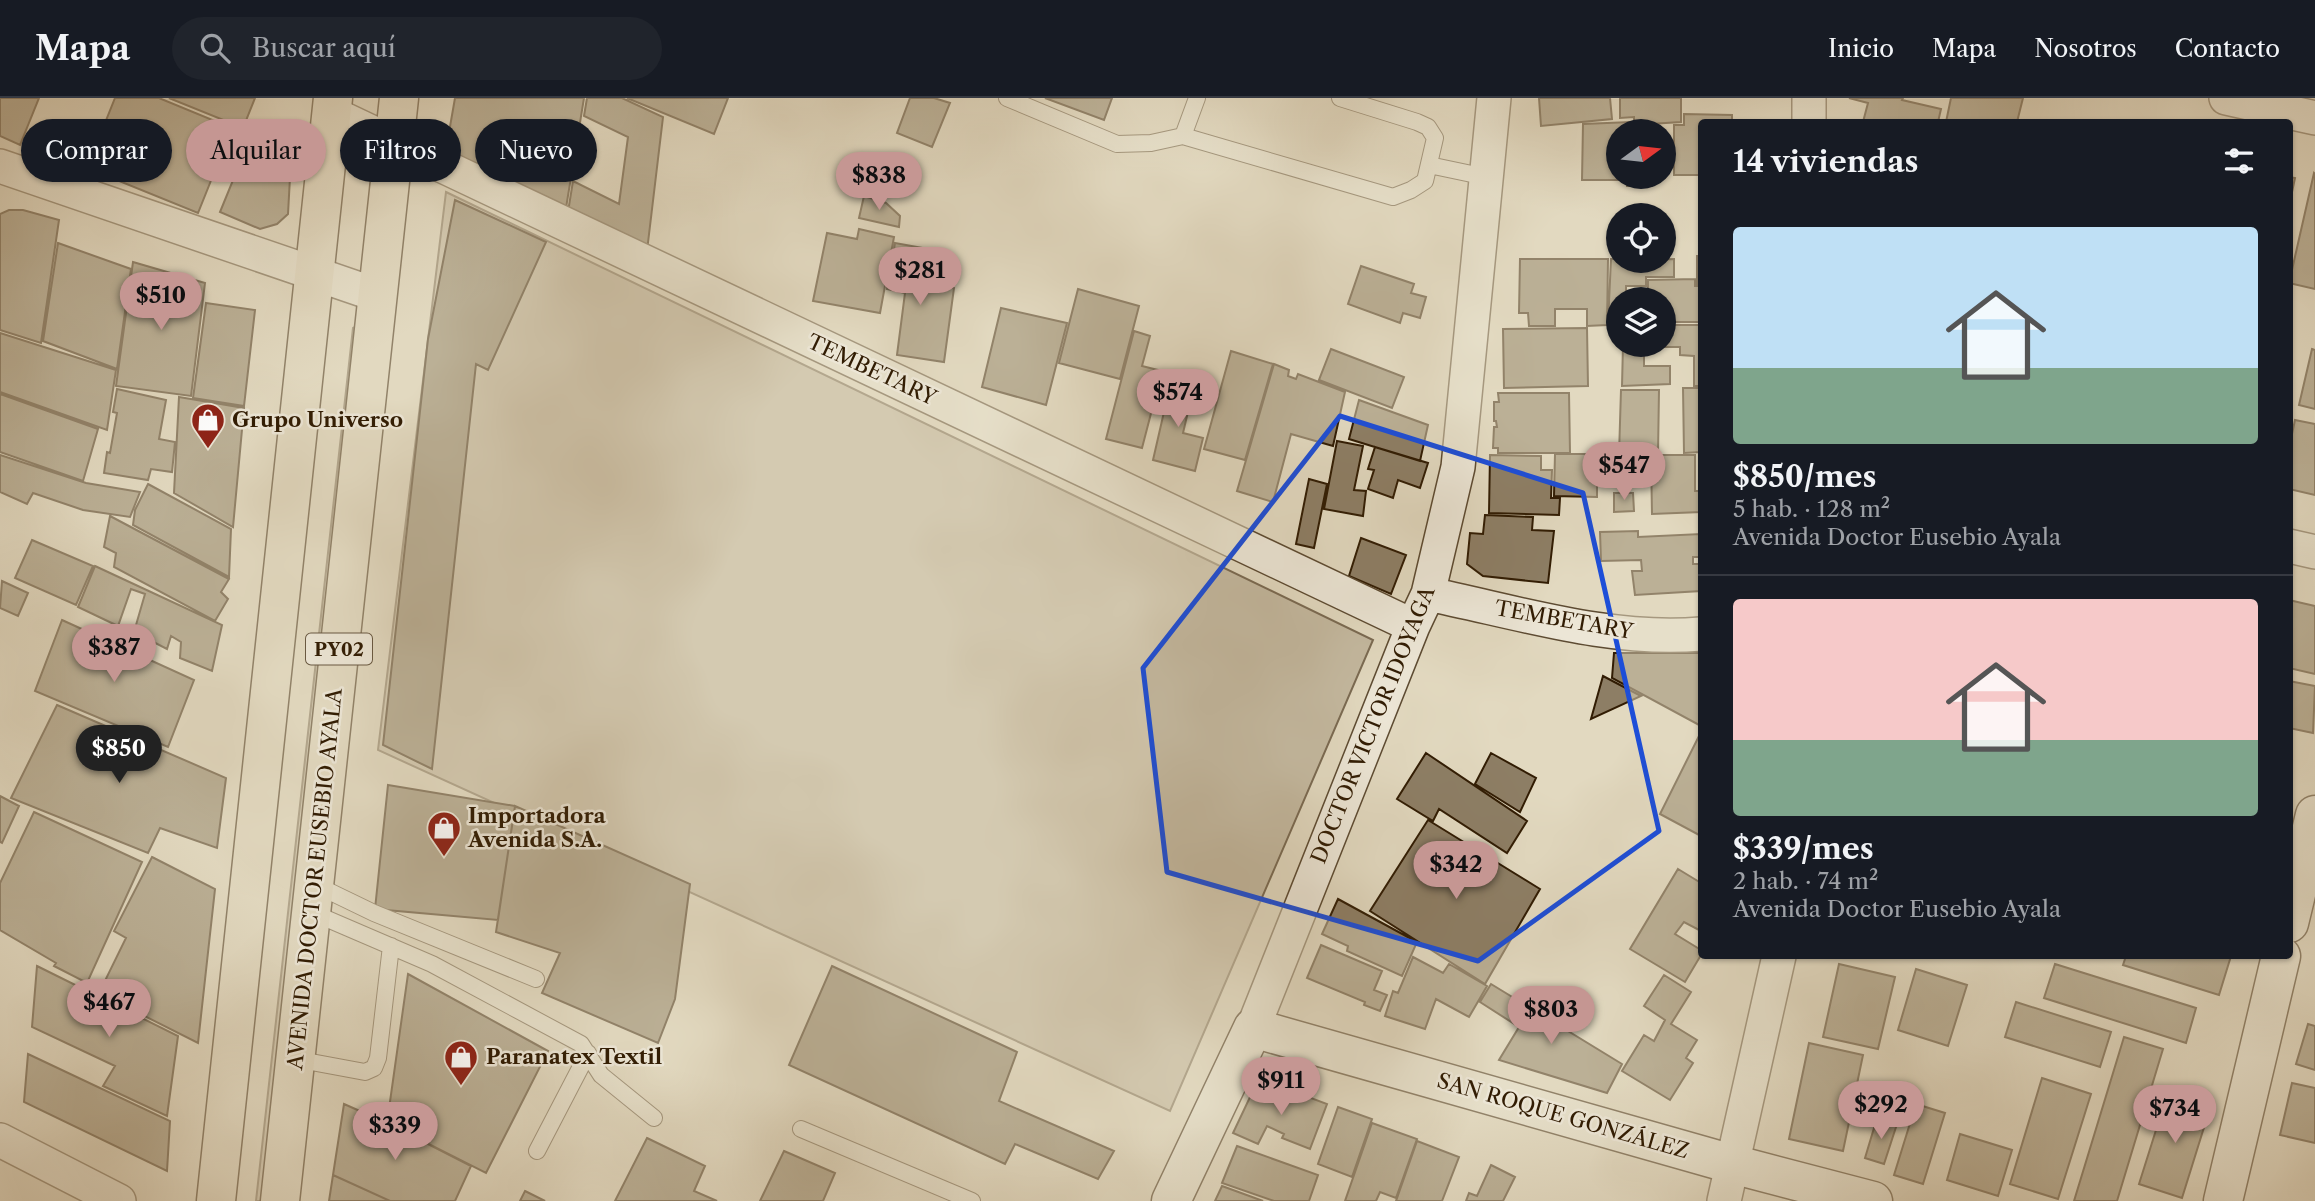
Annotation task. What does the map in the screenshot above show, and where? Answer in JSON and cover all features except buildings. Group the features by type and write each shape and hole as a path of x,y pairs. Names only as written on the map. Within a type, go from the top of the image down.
{"highway":[{"name":"AVENIDA DOCTOR EUSEBIO AYALA","path":"397,119 399,98"},
{"name":"PY02","path":"216,1201 332,106"},
{"name":"AVENIDA DOCTOR EUSEBIO AYALA","path":"281,1201 390,182"}],"street":[{"name":"DOCTOR VICTOR IDOYAGA","path":"1171,1201 1253,1028 1428,594 1458,467 1494,98"},
{"path":"1809,98 1809,119"},
{"path":"2225,98 2315,118"},
{"name":"TEMBETARY","path":"332,106 353,119"},
{"path":"0,166 377,295"},
{"name":"TEMBETARY","path":"461,176 1413,626"},
{"path":"2293,547 2315,552"},
{"name":"TEMBETARY","path":"1428,594 1594,629 1647,634 1698,634"},
{"path":"2293,906 2315,815"},
{"path":"1724,1201 1778,959"},
{"path":"2222,1201 2280,959"},
{"name":"SAN ROQUE GONZÁLEZ","path":"1253,1028 1732,1164 1873,1201"},
{"path":"0,1140 118,1201"}],"lane":[{"path":"1007,98 1117,144 1151,143 1183,136 1393,197 1425,181 1435,138 1428,127 1417,121 1340,98"},
{"path":"1183,136 1197,98"},
{"path":"1429,165 1486,177"},
{"path":"313,898 391,946 432,964 581,1044 601,1075 654,1118"},
{"path":"313,898 374,913 536,979"},
{"path":"295,1059 365,1072 374,1068 378,1058 391,946"},
{"path":"537,1151 588,1053"},
{"path":"801,1129 972,1201"}],"highlighted area":[{"path":"1340,416 1583,493 1659,831 1478,961 1167,872 1143,668"}],"shaded area":[{"path":"446,192 1373,640 1170,1111 378,750"},
{"path":"357,326 264,1201 256,1201 353,328"}],"place":[{"name":"Grupo Universo","path":"208,450"},
{"name":"Importadora Avenida S.A.","path":"444,858"},
{"name":"Paranatex Textil","path":"461,1087"}]}
